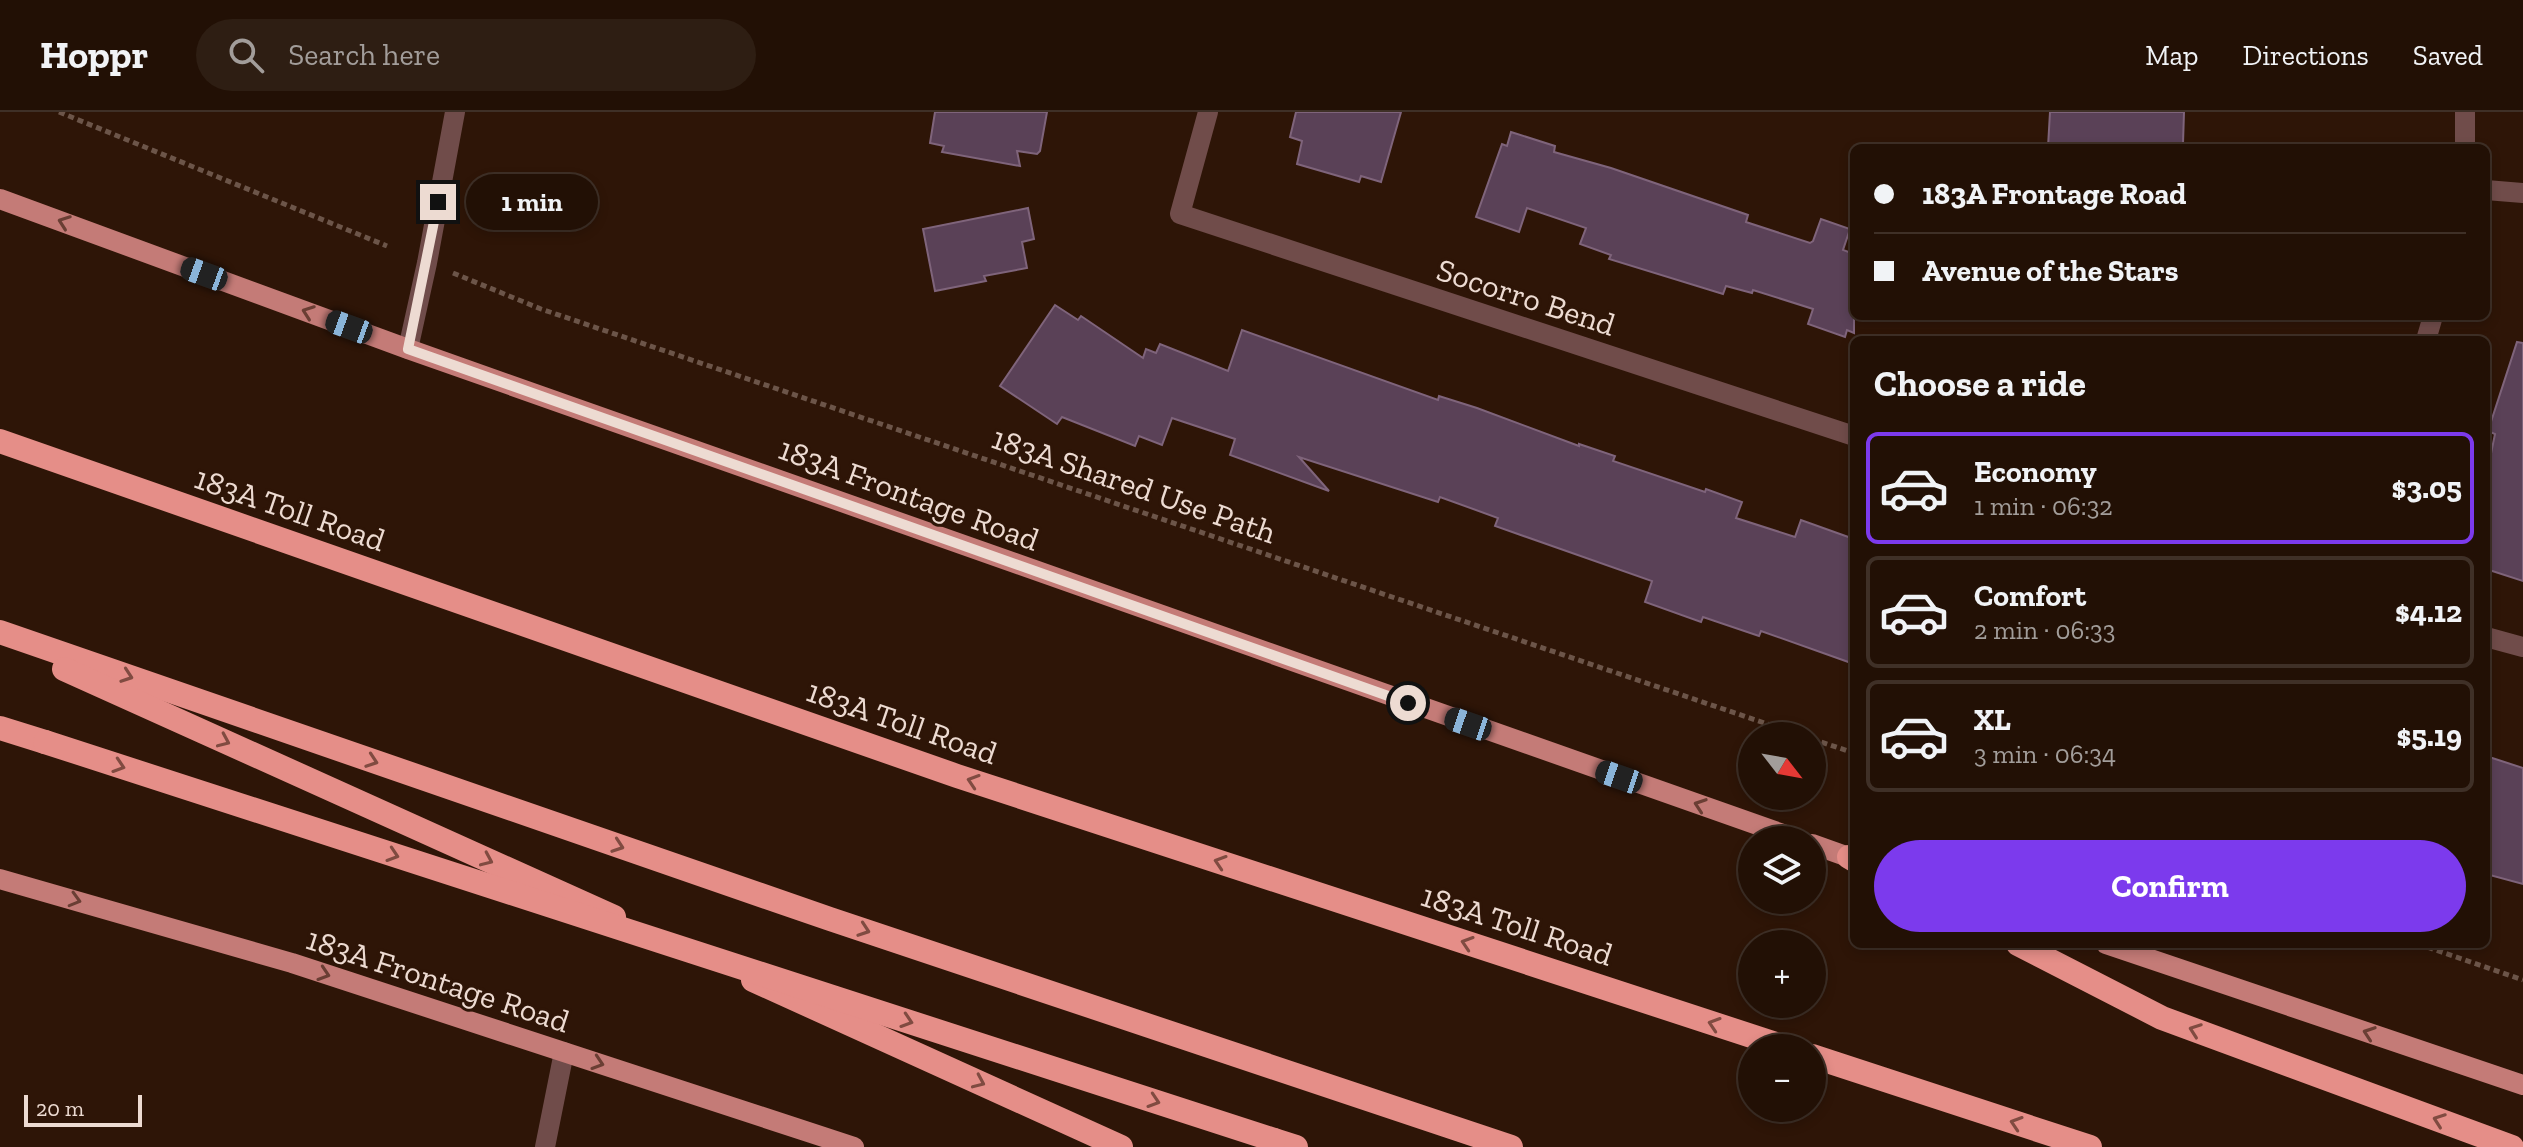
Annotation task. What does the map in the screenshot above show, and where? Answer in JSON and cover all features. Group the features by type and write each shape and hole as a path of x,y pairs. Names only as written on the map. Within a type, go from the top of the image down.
{"highway":[{"name":"183A Toll Road","path":"0,441 957,776 1745,1034"},
{"path":"0,632 830,919 1511,1147"},
{"path":"0,640 1121,1147"},
{"path":"0,728 1285,1143"},
{"path":"2026,948 2162,1018 2512,1147"},
{"path":"1826,1061 2090,1147"}],"main road":[{"name":"183A Frontage Road","path":"0,199 408,349 1760,826"},
{"path":"1826,849 1850,858"},
{"name":"183A Frontage Road","path":"0,879 292,963 854,1147"},
{"path":"2118,948 2523,1085"}],"street":[{"path":"408,349 455,112"},
{"name":"Socorro Bend","path":"1208,112 1180,214 1850,435"},
{"path":"2465,112 2465,144"},
{"path":"2490,190 2523,193"},
{"path":"2490,638 2523,647"},
{"path":"545,1147 564,1052"}],"path":[{"path":"59,112 387,246"},
{"name":"183A Shared Use Path","path":"453,273 541,309 1762,722"},
{"path":"1826,744 1850,752"},
{"path":"2430,948 2523,980"}],"building":[{"path":"935,112 1047,112 1040,151 1037,154 1017,151 1020,166 942,152 944,146 930,143"},
{"path":"1296,112 1401,112 1381,182 1361,176 1359,182 1297,164 1302,141 1290,137"},
{"path":"2050,112 2184,112 2183,144 2048,144"},
{"path":"1511,132 1555,146 1554,152 1748,215 1746,222 1810,243 1821,219 1850,229 1843,250 1850,253 1850,320 1854,320 1854,333 1847,330 1845,337 1808,324 1813,309 1753,290 1752,293 1726,286 1723,294 1609,259 1611,255 1580,244 1586,228 1527,208 1519,232 1476,217 1502,144 1507,146"},
{"path":"1028,208 1034,239 1022,242 1027,268 984,276 986,281 935,291 923,229"},
{"path":"1055,305 1078,320 1081,316 1143,358 1146,349 1156,353 1160,344 1228,371 1242,330 1438,400 1439,396 1477,408 1615,456 1613,461 1742,502 1736,518 1795,537 1801,520 1850,538 1850,663 1761,631 1759,636 1703,617 1701,622 1645,602 1652,581 1495,526 1498,518 1440,497 1438,502 1299,457 1329,491 1230,455 1235,439 1172,418 1162,445 1139,436 1135,446 1062,417 1057,424 1000,386"},
{"path":"2517,342 2523,343 2523,581 2490,570 2490,458 2495,434 2490,432"},
{"path":"2490,757 2523,768 2523,884 2490,875"}],"route":[{"path":"438,202 408,349 1408,703"}]}
